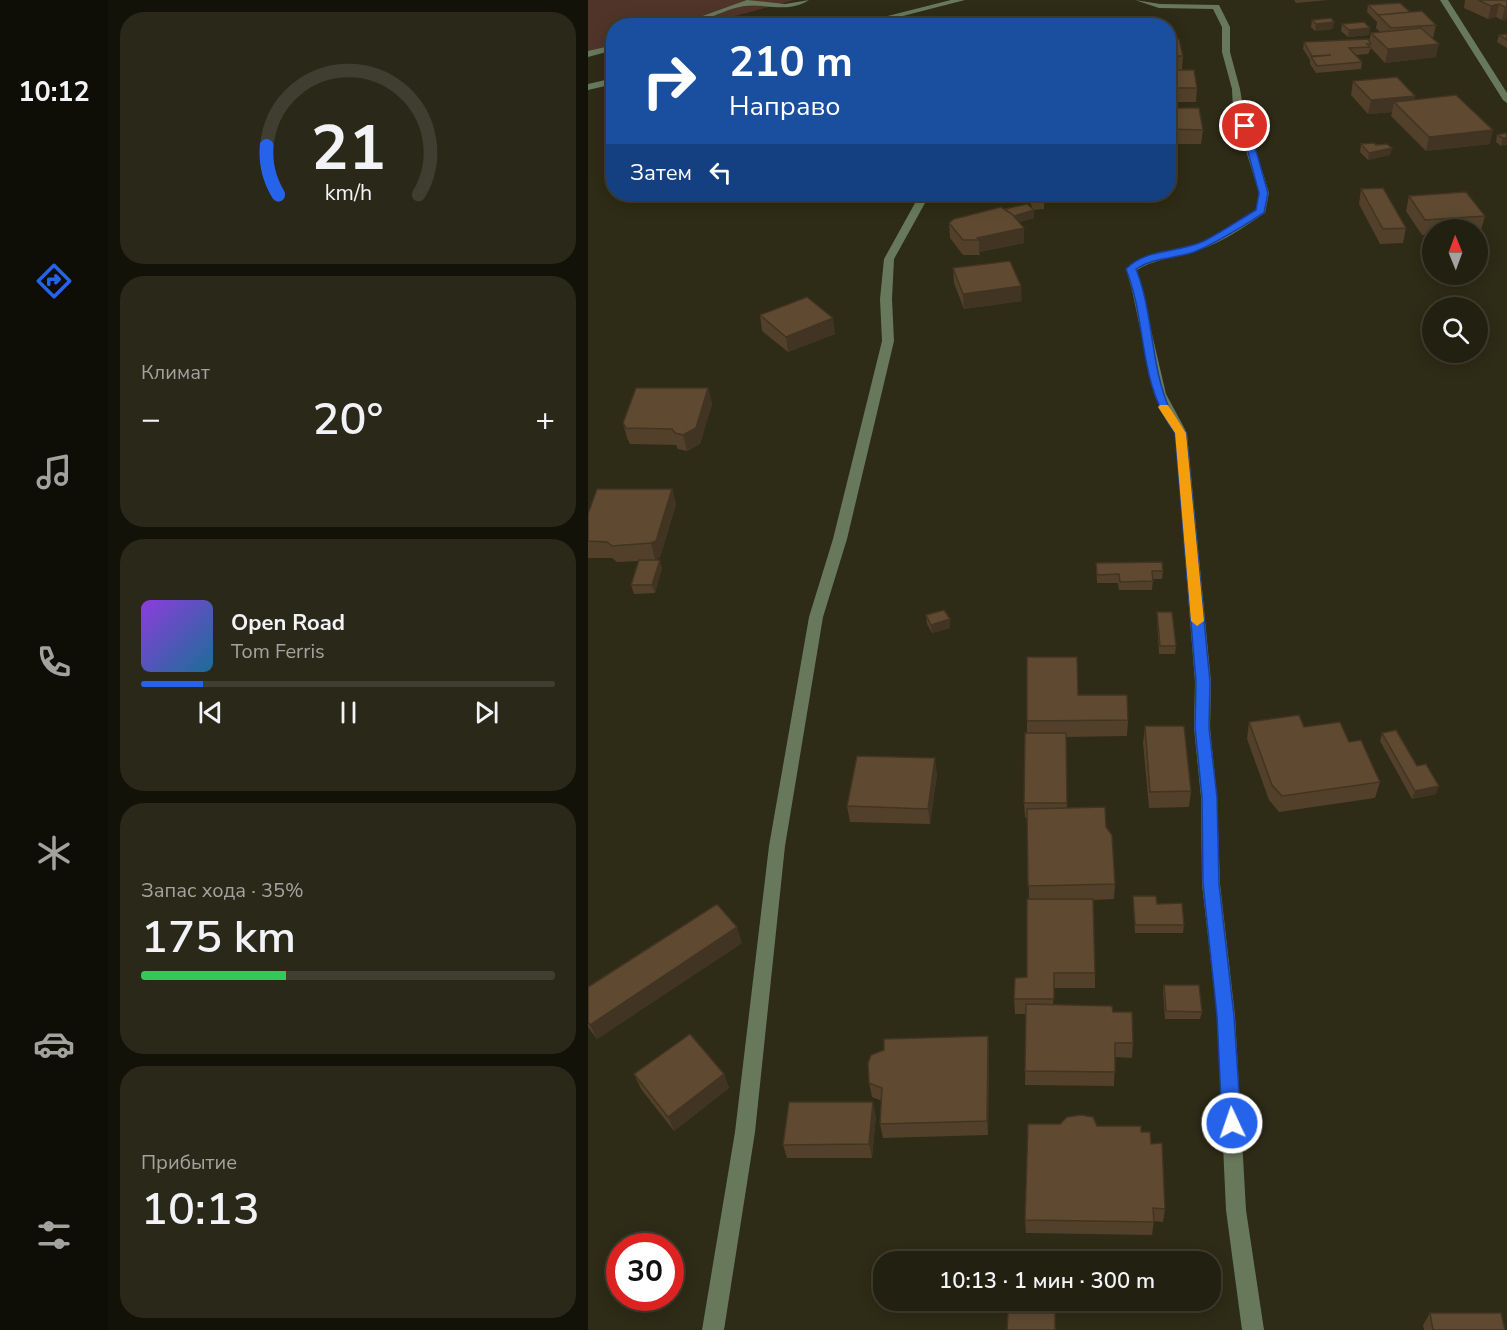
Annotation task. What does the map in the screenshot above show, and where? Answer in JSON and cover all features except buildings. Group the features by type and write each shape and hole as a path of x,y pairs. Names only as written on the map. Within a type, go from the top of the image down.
{"street":[{"path":"702,18 755,0"},
{"path":"743,4 786,6 805,0"},
{"path":"917,15 934,0"},
{"path":"899,18 917,15 961,0"},
{"path":"1139,0 1158,6 1216,7 1226,27 1226,52 1236,89 1238,108 1264,193 1261,211 1244,223 1208,243 1187,251 1145,259 1131,269 1140,297 1154,378 1165,412 1180,433 1203,682 1202,728 1209,797 1211,884 1226,1016 1236,1209 1253,1330"},
{"path":"1444,0 1507,100"},
{"path":"588,54 606,49"},
{"path":"588,87 606,83"},
{"path":"713,1330 745,1132 777,846 816,617 840,539 888,340 886,299 889,259 922,201"}],"shaded area":[{"path":"588,0 794,0 728,18 606,18 606,49 588,53"}],"slow traffic":[{"path":"1164,407 1180,433 1197,621"}],"route":[{"path":"1232,1123 1226,1016 1211,884 1209,797 1202,728 1203,682 1180,433 1165,412 1154,378 1147,329 1138,287 1131,269 1145,259 1187,251 1208,243 1261,211 1264,193 1245,126"}]}
